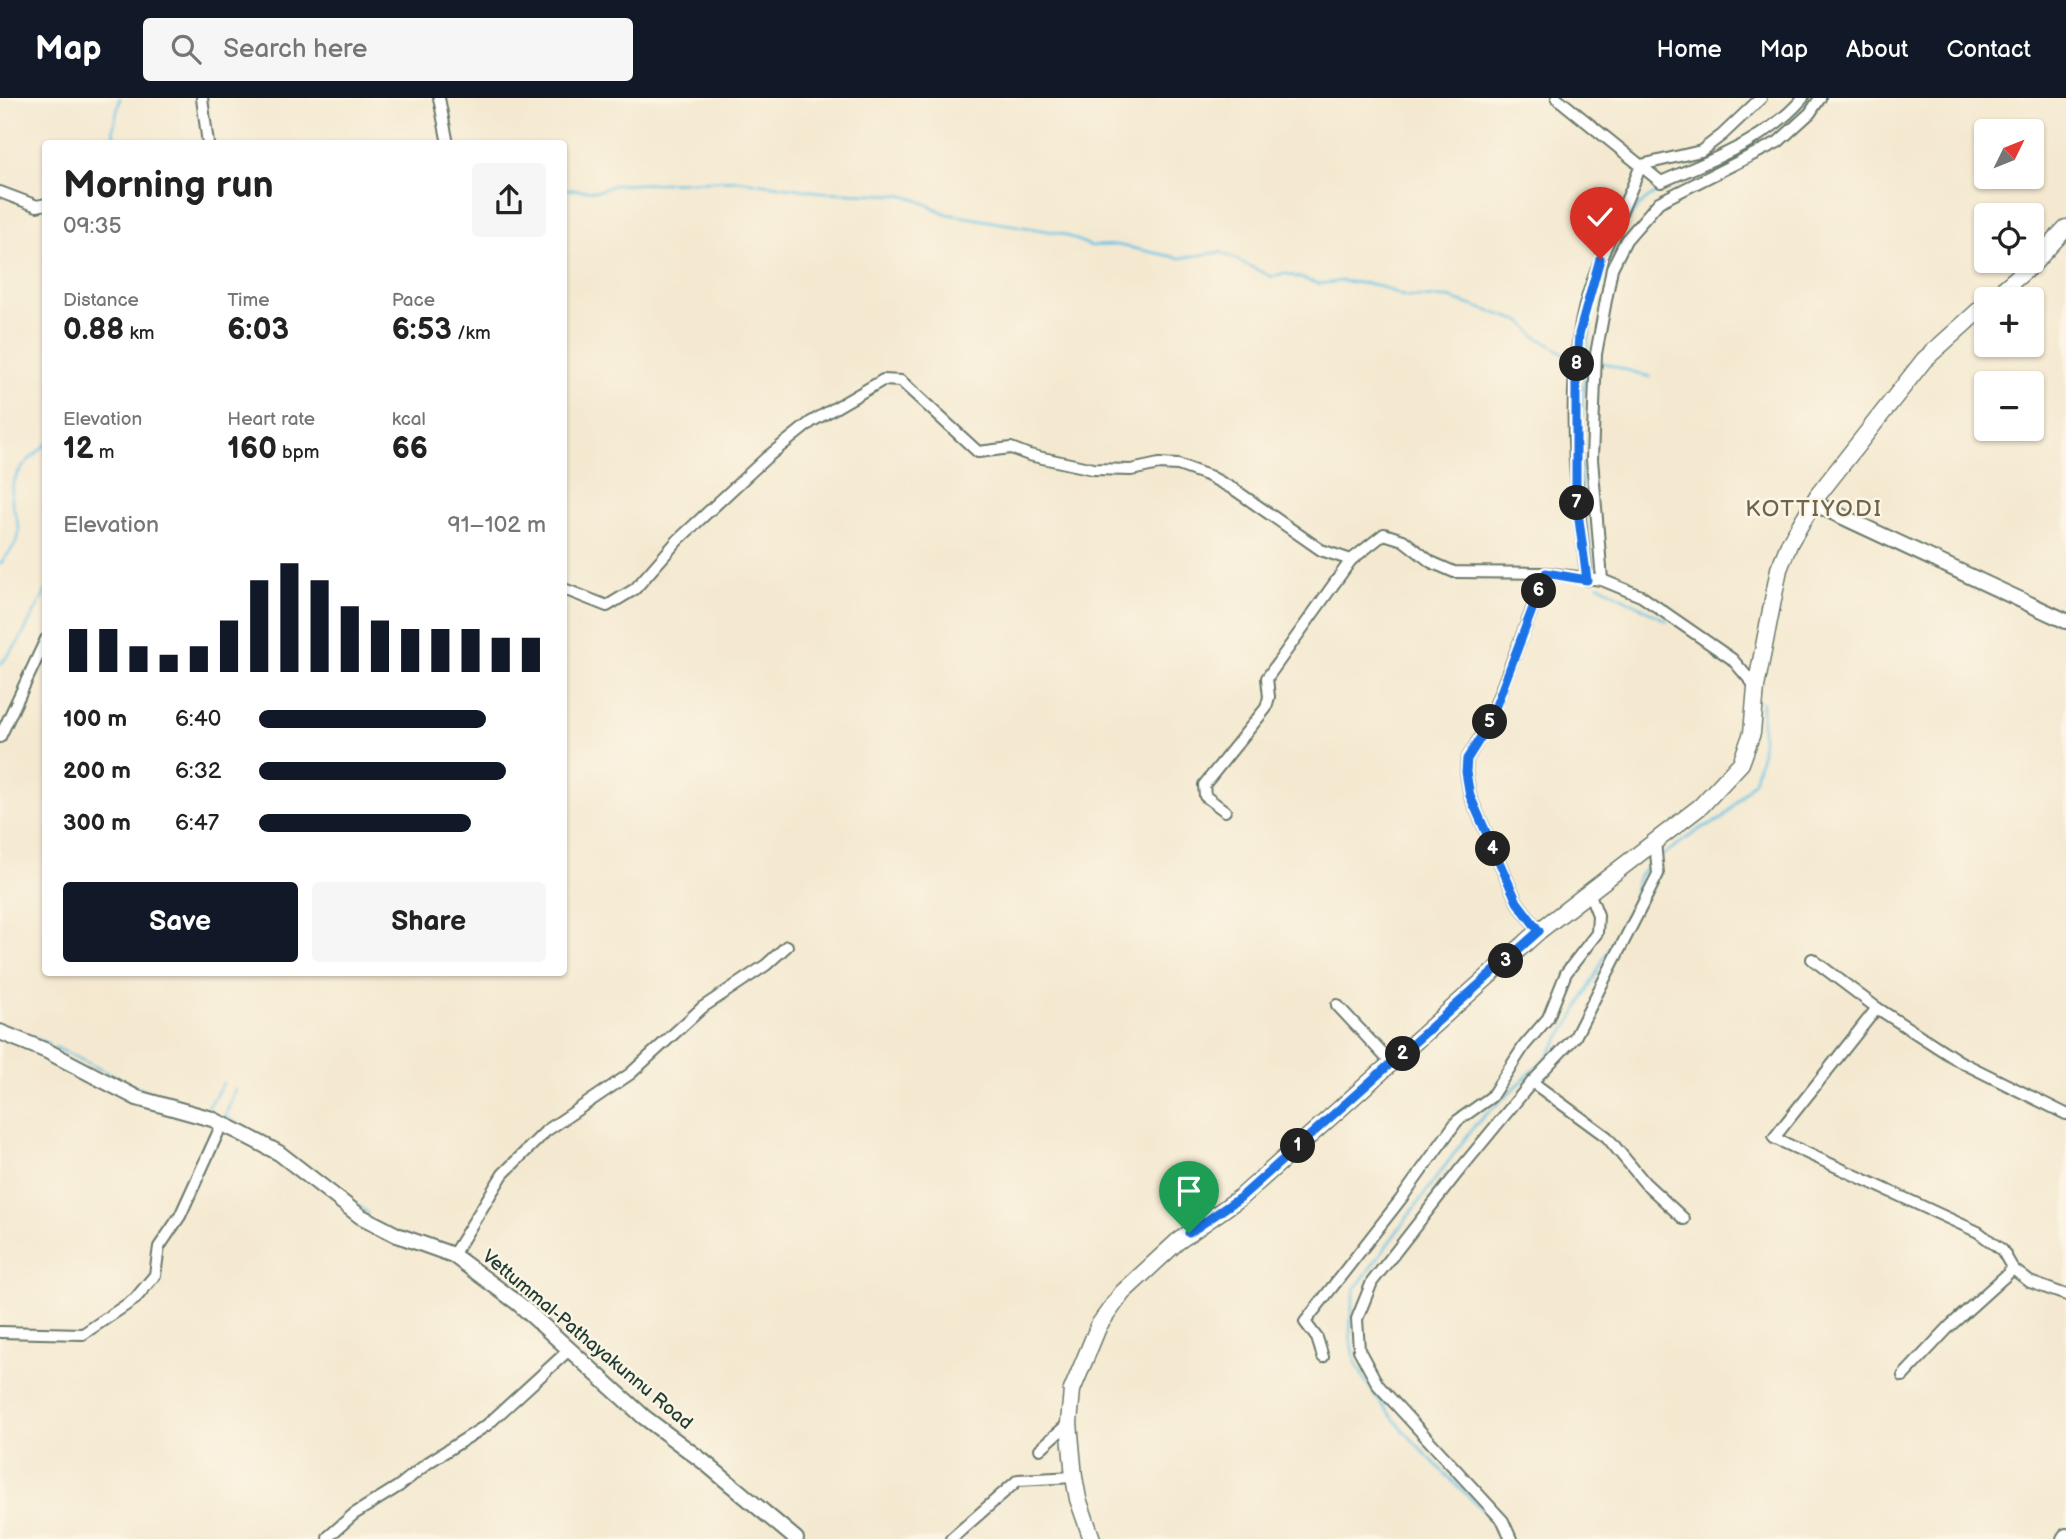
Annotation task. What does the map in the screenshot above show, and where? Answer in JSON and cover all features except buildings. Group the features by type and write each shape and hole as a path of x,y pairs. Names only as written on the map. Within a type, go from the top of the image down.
{"main road":[{"path":"2006,287 2034,263 2066,228"},
{"path":"1092,1539 1078,1499 1074,1477 1069,1423 1073,1390 1099,1325 1122,1293 1145,1268 1241,1197 1539,931 1701,806 1741,762 1752,733 1756,687 1779,569 1790,542 1813,503 1924,360 1974,315"},
{"path":"1813,503 2066,621"},
{"name":"Vettummal-Pathayakunnu Road","path":"0,1032 47,1051 138,1098 222,1124 279,1153 360,1216 397,1235 453,1255 519,1304 644,1418 704,1462 796,1539"}],"street":[{"path":"202,98 207,140"},
{"path":"439,98 447,140"},
{"path":"1557,98 1661,182 1739,148 1770,127 1803,98"},
{"path":"1641,165 1701,150 1722,135 1761,98"},
{"path":"1602,580 1592,459 1596,354 1612,268 1626,240 1659,202 1778,142 1810,113 1820,98"},
{"path":"1587,580 1576,497 1574,411 1579,334 1600,259 1641,165"},
{"path":"0,192 37,206 42,205"},
{"path":"567,590 607,606 635,589 678,540 766,458 811,422 883,380 901,381 978,452 1011,448 1029,455 1093,469 1131,470 1159,464 1178,465 1209,476 1235,490 1321,551 1351,560"},
{"path":"1224,811 1205,796 1204,785 1266,708 1269,697 1267,678 1351,560 1384,534 1403,540 1431,562 1454,572 1546,573 1602,580 1641,596 1670,613 1732,659 1756,687"},
{"path":"1539,931 1517,902 1470,796 1466,772 1467,759 1489,724 1546,573"},
{"path":"0,737 42,648"},
{"path":"1511,1539 1503,1521 1398,1411 1378,1385 1359,1350 1357,1319 1372,1282 1532,1082 1574,1037 1658,874 1655,841"},
{"path":"1323,1357 1317,1338 1305,1322 1401,1199 1457,1121 1490,1097 1524,1046 1548,1018 1566,973 1597,933 1598,915 1589,892"},
{"path":"453,1255 503,1174 536,1139 630,1074 703,1007 766,965 787,946"},
{"path":"1812,959 1877,1008 1959,1061 2066,1114"},
{"path":"1337,1006 1392,1064"},
{"path":"1877,1008 1774,1138 1978,1232 2001,1250 2013,1269 2030,1282 2066,1295"},
{"path":"1532,1082 1607,1138 1646,1183 1685,1219"},
{"path":"0,1332 83,1334 135,1298 155,1275 159,1247 180,1216 222,1124"},
{"path":"1903,1376 1950,1326 2013,1269"},
{"path":"328,1537 354,1514 487,1426 570,1349"},
{"path":"1040,1449 1069,1423"},
{"path":"951,1539 1018,1480 1074,1477"}],"waterway":[{"path":"93,140 115,138 113,130 120,98"},
{"path":"1595,575 1583,497 1582,416 1591,328 1601,284 1614,245 1633,214 1656,193 1763,142 1799,115 1812,98"},
{"path":"567,189 598,191 614,185 737,180 820,192 900,195 916,199 947,214 1060,233 1091,246 1117,245 1180,258 1221,252 1272,277 1284,273 1319,284 1342,281 1377,285 1405,297 1449,298 1523,322 1534,335 1562,352 1571,364"},
{"path":"1600,362 1650,377"},
{"path":"0,564 12,549 19,531 12,499 13,485 26,463 42,448"},
{"path":"1599,585 1667,621"},
{"path":"0,665 18,643 42,598"},
{"path":"1710,650 1733,667"},
{"path":"1663,855 1700,829 1722,819 1754,781 1762,751 1762,702"},
{"path":"1504,1539 1499,1526 1394,1420 1361,1373 1353,1353 1351,1338 1355,1289 1475,1125 1546,1058 1573,1018 1634,900 1638,879 1653,863"},
{"path":"13,1030 49,1044"},
{"path":"55,1047 156,1096"},
{"path":"206,1111 223,1083"},
{"path":"235,1089 225,1117 238,1124"},
{"path":"340,1192 368,1213"}],"district":[{"name":"KOTTIYODI","path":"1814,509"}],"route":[{"path":"1189,1233 1241,1197 1539,931 1517,902 1470,796 1467,759 1489,724 1546,573 1587,580 1576,497 1574,411 1579,334 1600,259"}]}
